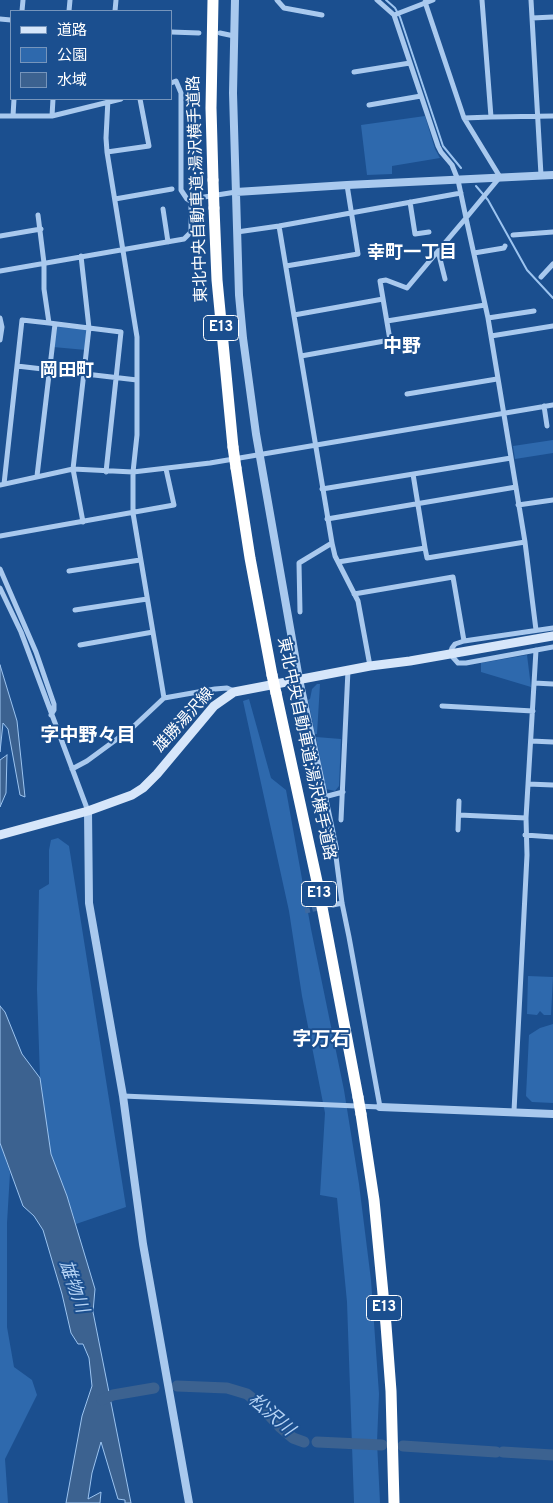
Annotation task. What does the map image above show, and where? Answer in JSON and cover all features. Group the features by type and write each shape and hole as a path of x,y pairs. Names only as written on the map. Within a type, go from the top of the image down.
{"highway":[{"name":"東北中央自動車道;湯沢横手道路","path":"213,0 211,108 217,280 233,447 250,558 272,675 318,886 361,1114 374,1200 386,1326 391,1391 394,1503"}],"main road":[{"name":"雄勝湯沢線","path":"0,835 88,811 132,795 143,788 157,774 209,712 225,697 234,692 370,666 553,636"}],"street":[{"path":"236,0 233,93 239,295 243,338 259,454 298,679 335,849 342,903 350,937 380,1107"},
{"path":"277,0 284,8 322,14"},
{"path":"378,0 394,15 440,152 452,165 458,180 488,318 525,542 536,630"},
{"path":"482,0 491,117"},
{"path":"532,0 541,175"},
{"path":"394,15 402,10 429,1 464,118 500,178"},
{"path":"532,18 553,17"},
{"path":"172,32 199,33"},
{"path":"220,33 234,36"},
{"path":"354,72 410,63"},
{"path":"172,83 176,82 181,93 181,190 183,195 193,203"},
{"path":"369,105 421,96"},
{"path":"13,116 14,100"},
{"path":"52,116 53,100"},
{"path":"107,152 149,146 140,100"},
{"path":"0,116 52,116 108,101 107,152 137,337 137,435 133,472 133,513 164,698"},
{"path":"464,118 553,116"},
{"path":"0,271 184,239 191,232 193,203 198,198 236,192 553,175"},
{"path":"300,356 390,340 380,281 386,280 407,288 486,192 500,178"},
{"path":"286,266 358,254 346,185"},
{"path":"115,199 172,189"},
{"path":"237,232 461,193"},
{"path":"410,202 415,234 429,232"},
{"path":"164,209 168,242"},
{"path":"38,215 44,263 44,289 52,323 50,370 38,476"},
{"path":"279,226 327,519 338,562 358,602 370,666"},
{"path":"0,236 41,230"},
{"path":"513,235 553,232"},
{"path":"474,253 504,248 506,246"},
{"path":"438,251 445,279"},
{"path":"81,256 89,328 73,469 83,522"},
{"path":"541,276 553,264"},
{"path":"294,314 383,299"},
{"path":"387,321 485,305"},
{"path":"488,318 534,310"},
{"path":"0,318 2,326 0,340"},
{"path":"106,472 121,332 22,320 2,484 73,469 106,472 166,469 553,405"},
{"path":"491,336 553,326"},
{"path":"17,366 137,380"},
{"path":"407,394 497,379"},
{"path":"544,406 547,426"},
{"path":"322,489 511,458"},
{"path":"0,536 174,505 166,469"},
{"path":"413,474 427,558 525,542"},
{"path":"327,519 516,487"},
{"path":"518,505 553,500"},
{"path":"300,612 299,563 332,543"},
{"path":"338,562 425,548"},
{"path":"69,570 140,560"},
{"path":"0,569 36,652 54,704 54,710 51,715"},
{"path":"354,594 453,577 464,641"},
{"path":"0,588 21,632 88,811 87,885 89,903 123,1096 143,1244 189,1503"},
{"path":"75,610 147,599"},
{"path":"553,628 464,641 455,644 450,654 458,663 466,663 553,647"},
{"path":"80,644 153,632"},
{"path":"514,1111 527,855 525,835 536,650"},
{"path":"341,820 348,670"},
{"path":"534,683 553,684"},
{"path":"72,769 87,761 132,728 164,698 215,689 227,688 234,692"},
{"path":"442,706 533,711"},
{"path":"531,741 553,742"},
{"path":"528,784 553,784"},
{"path":"324,797 342,792"},
{"path":"458,830 459,801"},
{"path":"459,815 526,818"},
{"path":"525,835 553,837"},
{"path":"333,905 342,903"},
{"path":"123,1096 553,1114"}],"green space":[{"path":"425,116 435,149 440,158 392,166 392,174 367,175 361,125"},
{"path":"55,324 89,328 86,350 53,347"},
{"path":"553,440 553,453 515,459 513,446"},
{"path":"527,655 531,687 481,672 481,663"},
{"path":"317,684 320,684 317,734 315,734 308,700 310,699 312,689"},
{"path":"249,699 271,778 286,790 311,929 344,1090 359,1184 371,1280 379,1394 377,1442 380,1503 354,1503 347,1302 337,1198 320,1195 325,1113 302,996 289,911 243,701"},
{"path":"316,737 341,739 339,786 335,791 326,789"},
{"path":"58,838 69,846 126,1207 76,1224 51,1154 40,1078 37,989 39,890 49,884 49,850 51,840"},
{"path":"528,976 553,977 551,1015 544,1015 540,1011 537,1015 527,1014"},
{"path":"553,1024 553,1103 532,1102 526,1096 529,1035 540,1028"},
{"path":"0,1142 10,1173 7,1223 7,1327 14,1367 32,1380 37,1395 5,1459 8,1503 0,1503"}],"water":[{"path":"0,665 17,721 25,797 20,795 8,729 3,723 0,752"},
{"path":"7,755 6,793 0,807 0,760"},
{"name":"雄物川","path":"0,1006 5,1012 22,1054 40,1078 51,1154 67,1196 95,1289 93,1312 131,1503 125,1503 125,1500 118,1499 101,1442 92,1473 88,1499 101,1492 100,1503 66,1503 82,1416 92,1386 89,1358 83,1344 78,1344 71,1333 62,1294 43,1230 34,1216 23,1206 0,1143"}],"waterway":[{"path":"386,0 395,8 400,17 443,146 461,168"},
{"path":"476,186 488,200 527,270 553,298"},
{"name":"松沢川","path":"177,1386 227,1388 247,1394 293,1438 304,1442"},
{"name":"松沢川","path":"102,1400 113,1395 154,1388"},
{"name":"松沢川","path":"317,1442 382,1445"},
{"name":"松沢川","path":"403,1446 496,1452"},
{"name":"松沢川","path":"503,1452 553,1455"}],"tunnel":[{"path":"305,911 333,905"}],"district":[{"name":"幸町一丁目","path":"412,254"},
{"name":"中野","path":"402,348"},
{"name":"岡田町","path":"67,372"},
{"name":"字中野々目","path":"88,737"},
{"name":"字万石","path":"321,1041"}]}
